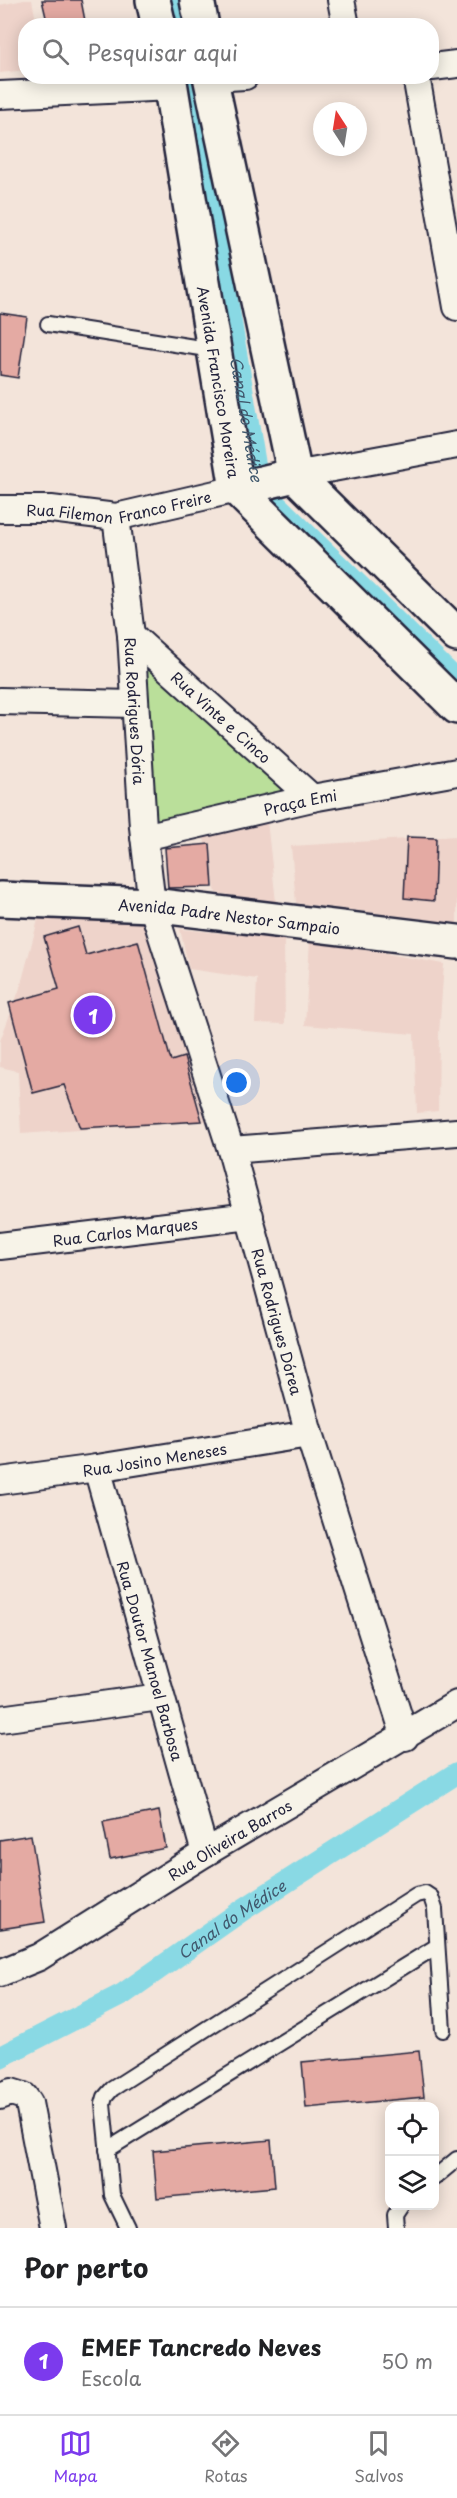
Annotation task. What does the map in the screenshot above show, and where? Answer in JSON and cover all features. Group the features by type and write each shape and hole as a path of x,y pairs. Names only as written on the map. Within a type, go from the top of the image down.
{"street":[{"path":"153,0 157,18"},
{"path":"197,0 200,18"},
{"path":"341,0 344,18"},
{"path":"439,66 457,64"},
{"path":"0,95 144,84"},
{"name":"Avenida Francisco Moreira","path":"170,84 213,350 239,489 457,707"},
{"path":"211,84 293,476 457,635"},
{"path":"417,84 457,307"},
{"path":"239,489 293,476 457,445"},
{"name":"Rua Filemon Franco Freire","path":"0,508 51,509 116,517 239,489"},
{"name":"Rua Rodrigues Dória","path":"116,517 130,635 144,837 152,905"},
{"name":"Rua Vinte e Cinco","path":"130,635 312,798"},
{"path":"0,701 134,704"},
{"name":"Praça Emi","path":"144,837 312,798 457,772"},
{"name":"Avenida Padre Nestor Sampaio","path":"0,899 152,905 457,942"},
{"name":"Rua Rodrigues Dórea","path":"152,905 231,1150 309,1434 405,1737"},
{"path":"231,1150 457,1132"},
{"name":"Rua Carlos Marques","path":"0,1246 250,1216"},
{"name":"Rua Josino Meneses","path":"0,1481 309,1434"},
{"name":"Rua Doutor Manoel Barbosa","path":"97,1468 205,1853"},
{"path":"0,1719 160,1697"},
{"name":"Rua Oliveira Barros","path":"0,1973 39,1957 205,1853 405,1737 457,1704"},
{"path":"0,2096 11,2092 24,2096 29,2103 52,2228"}],"lane":[{"path":"48,324 213,350"},
{"path":"128,2228 112,2195 103,2104 105,2097 112,2089 416,1895 425,1893 431,1897 435,1909 443,2030"},
{"path":"107,2150 438,1946"},
{"path":"439,2175 457,2159"},
{"path":"396,2228 395,2215 398,2210"}],"shaded area":[{"path":"32,0 36,18 18,18 18,71 0,73 0,5"},
{"path":"267,821 276,902 216,893 203,834"},
{"path":"457,836 457,923 296,903 291,846"},
{"path":"39,916 148,922 209,1121 21,1134 18,1071 0,1067 0,1041 20,988"},
{"path":"180,929 284,939 285,1024 255,1023 257,979 189,969"},
{"path":"310,940 444,964 439,1034 438,1111 417,1113 414,1034 305,1025"}],"green space":[{"path":"141,658 294,793 153,826"}],"building":[{"path":"42,0 81,0 84,18 46,18"},
{"path":"0,313 27,317 18,378 0,375"},
{"path":"407,837 436,838 434,901 404,898"},
{"path":"210,844 213,887 168,888 165,848"},
{"path":"78,927 86,955 138,941 171,1061 184,1057 202,1121 80,1128 64,1085 33,1093 9,1003 59,989 44,937"},
{"path":"159,1811 166,1848 110,1859 103,1822"},
{"path":"31,1835 45,1922 0,1929 0,1840"},
{"path":"419,2051 424,2097 306,2108 302,2062"},
{"path":"271,2140 275,2187 157,2198 153,2151"}],"waterway":[{"name":"Canal do Médice","path":"174,0 177,18"},
{"name":"Canal do Médice","path":"190,84 259,488 457,681"},
{"name":"Canal do Médice","path":"0,2057 123,1994 244,1909 457,1773"}],"place":[{"name":"EMEF Tancredo Neves","path":"93,1015"}]}
